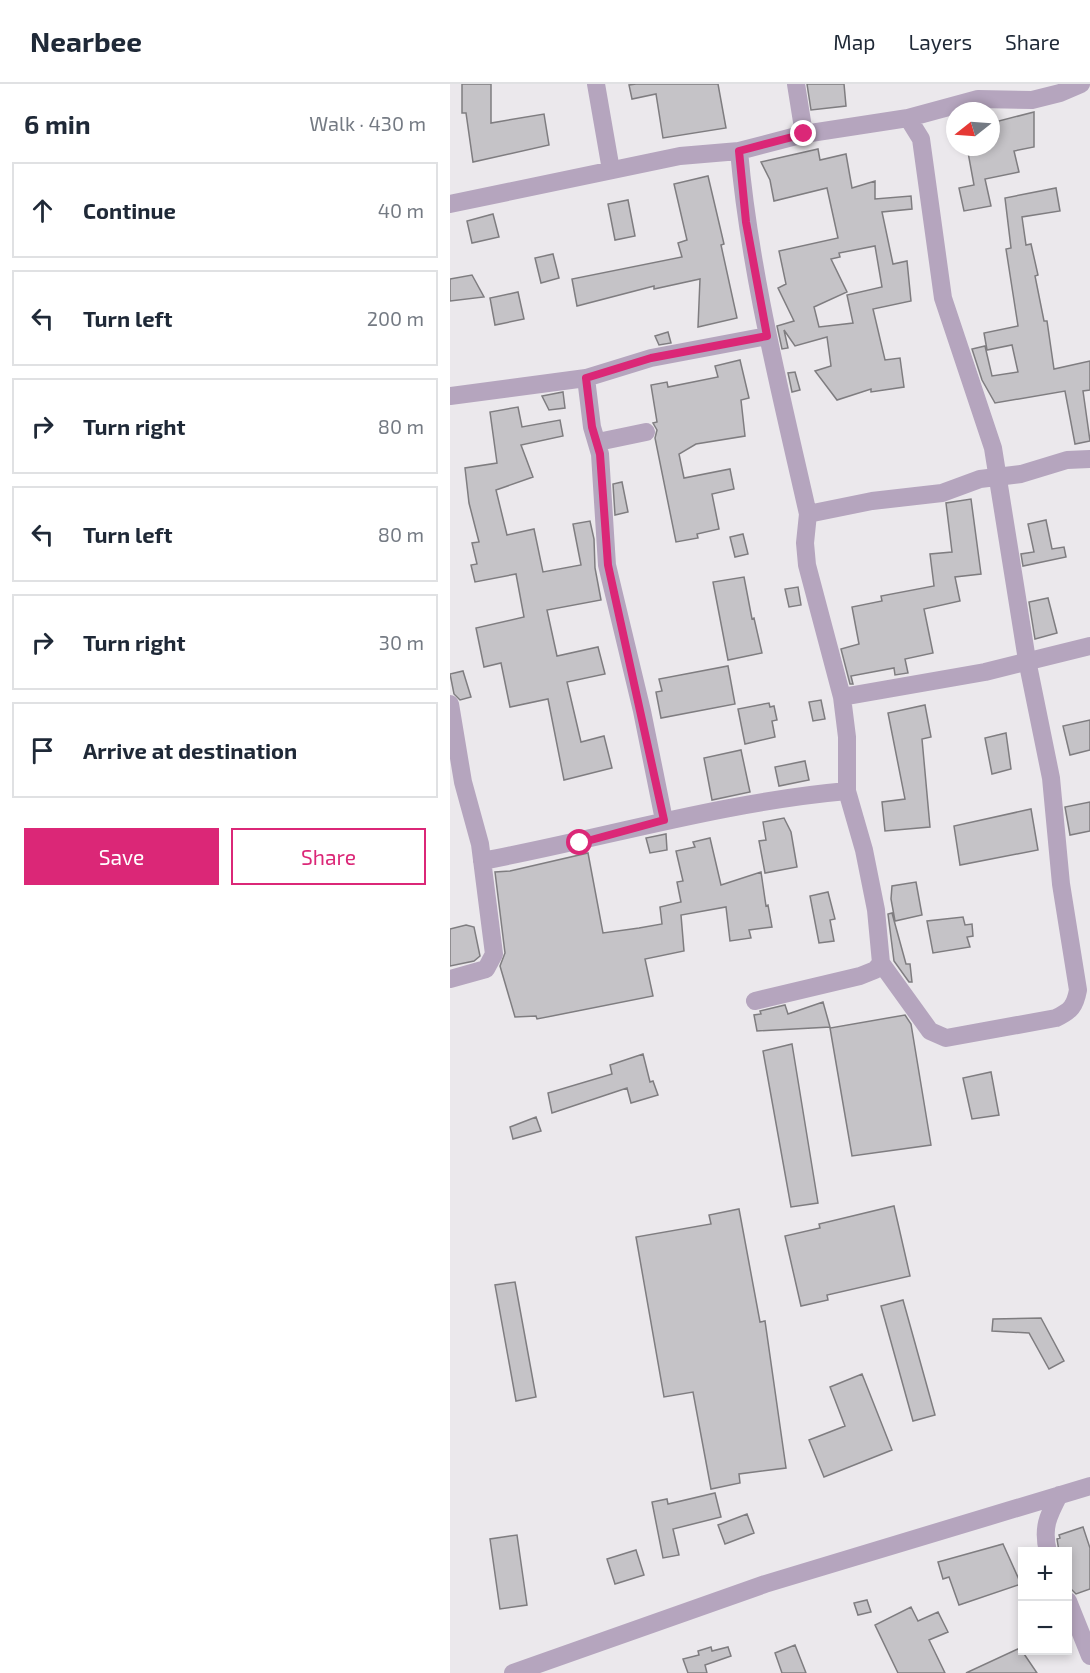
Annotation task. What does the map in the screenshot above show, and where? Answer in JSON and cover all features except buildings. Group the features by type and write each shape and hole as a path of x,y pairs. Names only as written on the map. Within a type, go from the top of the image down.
{"street":[{"path":"596,84 610,170"},
{"path":"796,84 804,134"},
{"path":"450,204 680,156 739,151 804,134 908,118 978,92 1032,100 1060,93 1081,84"},
{"path":"739,151 746,222 767,336 808,514 805,543 807,565 842,697 847,737 847,791 864,850 876,910 881,963 930,1031 946,1038 1056,1018 1070,1012 1076,1003 1078,982 1061,884 1051,778 1027,660 993,448 986,420 943,298 921,139 908,118"},
{"path":"450,396 586,378 651,358 767,336"},
{"path":"586,378 592,427 598,442 608,565 664,820"},
{"path":"598,442 646,432"},
{"path":"808,514 872,501 933,495 980,480 1021,474 1067,460 1090,459"},
{"path":"842,697 985,672 1090,646"},
{"path":"450,704 457,783 482,861 494,954 486,969 450,979"},
{"path":"482,861 580,843 664,820 796,796 847,791"},
{"path":"755,1001 860,976 875,970 881,963"},
{"path":"513,1673 765,1584 1090,1486"},
{"path":"1047,1547 1044,1535 1047,1517 1059,1495"},
{"path":"1072,1611 1090,1656"}],"route":[{"path":"580,843 664,820 642,711 608,565 600,454 592,427 586,378 604,375 651,358 767,336 746,222 739,151 804,134"}]}
